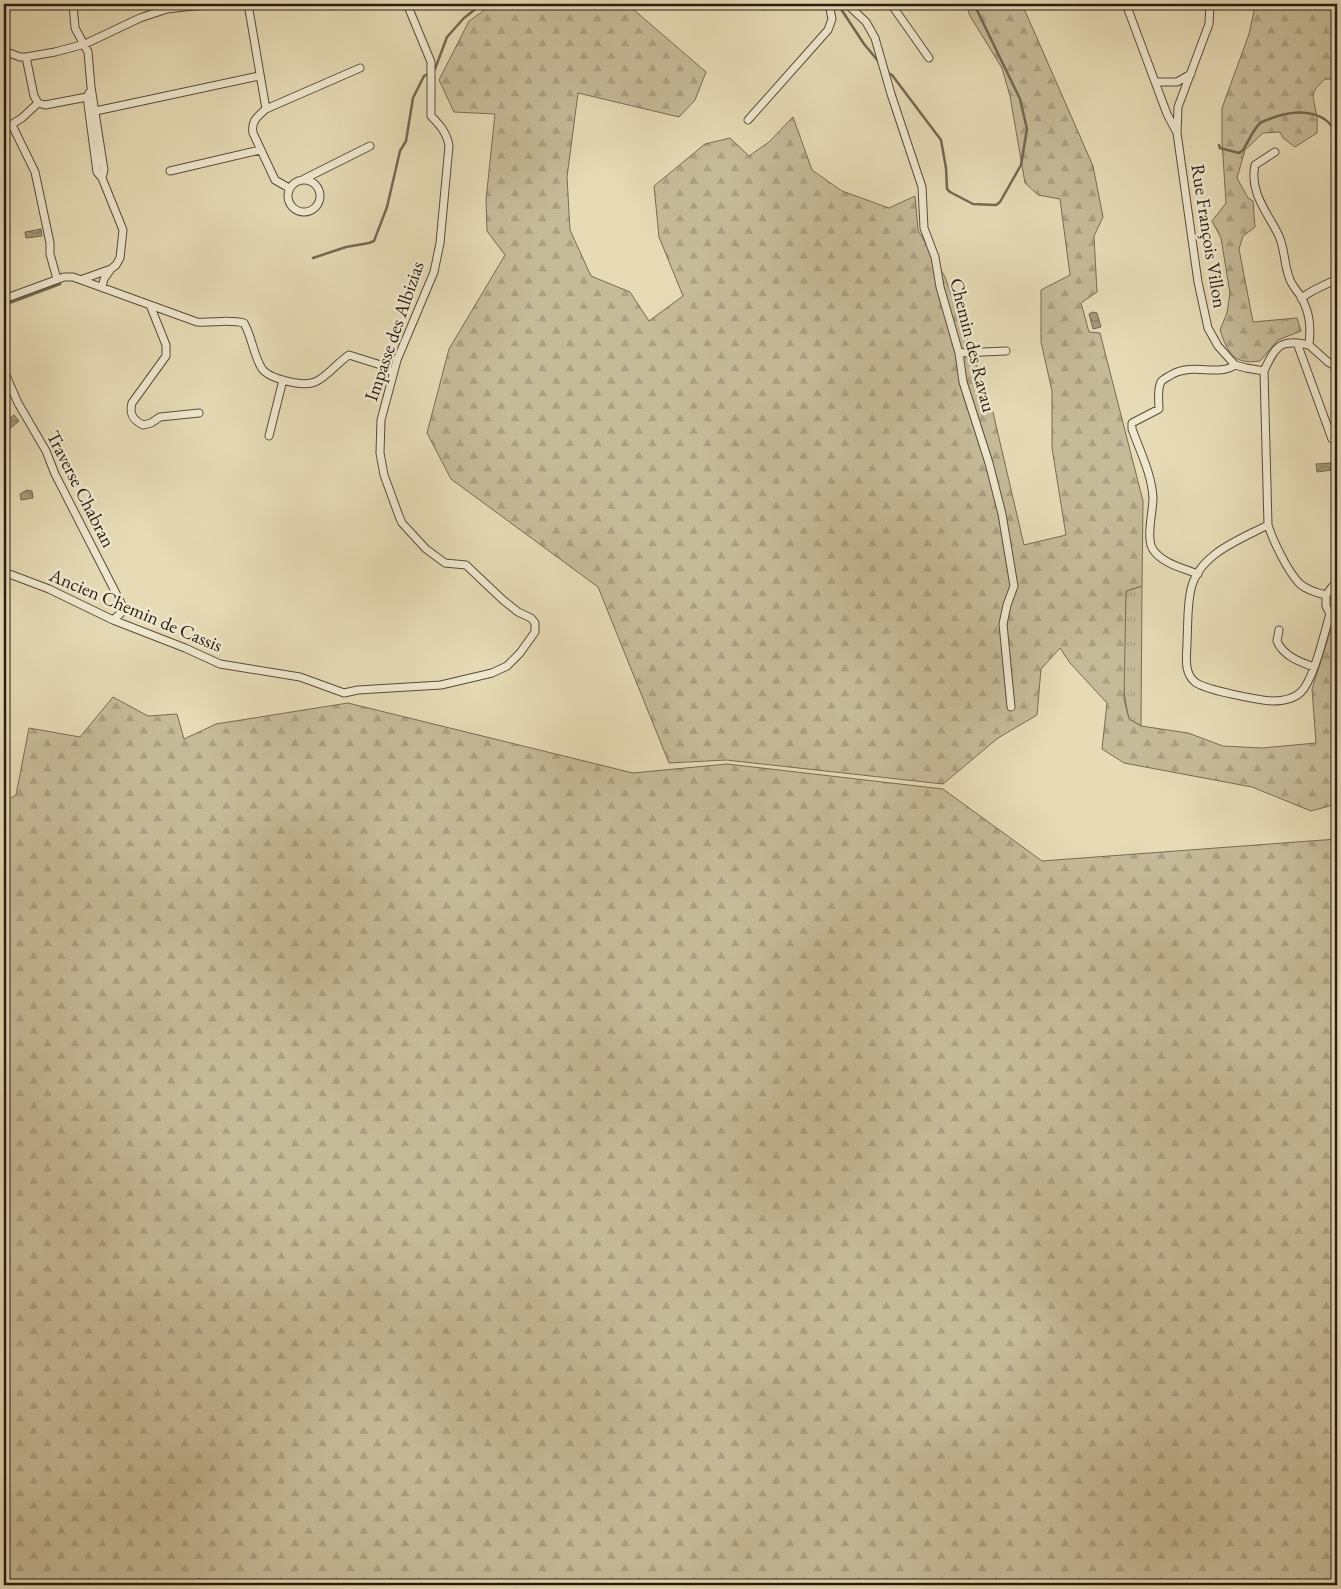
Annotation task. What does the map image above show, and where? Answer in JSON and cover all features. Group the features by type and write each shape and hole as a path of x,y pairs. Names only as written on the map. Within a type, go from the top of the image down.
{"street":[{"path":"73,4 75,28 88,52 97,172 102,178 123,230 120,258 116,265 83,279"},
{"path":"4,51 26,57 85,44 140,18 167,9 246,4 266,109"},
{"name":"Impasse des Albizias","path":"344,693 358,690 441,685 492,673 507,666 520,653 535,632 535,623 531,618 518,612 466,565 445,563 426,549 402,523 384,475 380,453 381,420 397,360 434,272 440,243 449,146 448,137 441,125 431,116 431,62 407,4"},
{"path":"757,4 764,6 767,4"},
{"path":"748,120 828,30 832,19 829,4"},
{"name":"Chemin des Ravau","path":"847,4 866,22 875,38 893,102 922,187 924,228 935,257 940,287 959,353 963,382 989,463 1002,514 1014,586 1003,624 1010,707"},
{"path":"891,4 929,58"},
{"name":"Rue François Villon","path":"1126,4 1167,114 1177,133"},
{"name":"Rue François Villon","path":"1210,4 1209,24 1192,74 1178,107 1177,133 1198,282 1208,328 1218,346 1235,365"},
{"path":"26,57 34,96 38,103 44,105 87,97"},
{"path":"289,188 275,180 260,150 252,126 254,120 266,109 360,68"},
{"path":"1156,82 1177,82 1192,74"},
{"path":"93,112 260,76"},
{"path":"91,87 87,97 93,112"},
{"path":"4,129 22,118 38,103"},
{"path":"12,124 35,172 50,244 50,254 58,279"},
{"path":"304,179 315,184 320,194 317,206 312,210 301,212 290,206 288,200 289,188 298,180 304,179 370,146"},
{"path":"170,172 260,150"},
{"path":"1275,152 1255,165 1254,173 1258,199 1281,240 1288,277 1301,298 1311,324 1309,345"},
{"path":"102,287 104,279 111,268"},
{"path":"4,299 58,279 73,277 83,279 197,322 212,323 233,320 244,323 263,370 283,380 306,384 317,382 349,355 384,366 393,373"},
{"path":"1301,298 1337,279"},
{"path":"150,305 166,344 166,356 132,403 130,410 133,419 144,425 160,417 199,413"},
{"path":"1298,343 1332,439"},
{"path":"1326,595 1311,591 1301,584 1290,571 1272,539 1268,525 1264,371 1274,350 1282,344 1298,343 1309,345 1328,362 1337,367"},
{"path":"959,353 1006,351"},
{"path":"1198,574 1169,563 1153,551 1150,540 1153,500 1152,483 1132,429 1132,423 1158,409 1159,388 1162,381 1175,373 1207,369 1224,371 1235,365 1264,371"},
{"name":"Traverse Chabran","path":"4,371 18,403 46,451 55,474 122,605 121,613 114,620"},
{"path":"269,436 283,380"},
{"path":"1268,525 1218,551 1207,560 1191,586 1188,604 1186,663 1189,674 1195,682 1220,691 1272,701 1286,699 1299,694 1308,685 1330,614 1326,606 1326,595 1337,582"},
{"name":"Ancien Chemin de Cassis","path":"4,572 49,589 114,620 220,664 300,677 344,693"},
{"path":"1279,630 1277,642 1285,652 1296,661 1314,667"}],"green space":[{"path":"493,4 627,4 706,72 695,100 679,117 578,93 567,177 570,230 591,276 630,292 649,321 683,296 659,237 654,186 705,144 730,138 749,156 769,142 793,117 812,170 842,191 889,208 915,196 918,230 945,277 992,408 1024,545 1066,535 1052,448 1052,391 1041,342 1041,290 1070,275 1060,199 1038,195 1025,183 1010,96 1002,68 970,16 966,4 1022,4 1093,166 1103,217 1094,236 1097,292 1081,303 1089,332 1100,333 1143,501 1142,586 1126,591 1124,699 1129,719 1141,726 1188,733 1223,746 1262,748 1316,743 1312,689 1337,610 1337,804 1311,811 1252,787 1124,763 1102,749 1107,703 1070,663 1060,648 1041,669 1037,715 998,738 943,784 726,760 669,763 598,587 451,479 427,433 449,349 505,255 487,231 486,200 495,114 454,112 439,80 469,21"},
{"path":"1252,4 1337,4 1337,79 1325,79 1315,90 1317,133 1295,147 1283,138 1280,132 1263,133 1245,150 1237,178 1248,198 1253,201 1255,227 1243,236 1239,249 1253,322 1297,318 1301,331 1278,340 1260,361 1251,362 1243,361 1233,356 1220,330 1227,313 1230,293 1221,238 1212,221 1226,203 1222,108 1249,34 1254,11"},
{"path":"1142,586 1141,726 1129,719 1124,688 1123,656 1126,591"},
{"path":"113,697 148,716 177,714 184,739 216,724 348,703 633,773 727,764 943,789 1042,861 1337,839 1337,1585 4,1585 4,802 16,795 29,728 80,737"}],"water":[{"path":"41,229 42,236 26,238 25,232"},
{"path":"1092,312 1097,313 1101,327 1093,329 1089,314"},
{"path":"14,415 19,421 7,431 4,427 4,422"},
{"path":"1331,463 1332,470 1317,472 1316,464"},
{"path":"27,490 32,491 33,498 21,500 20,494"}],"waterway":[{"path":"432,68 435,69 447,37 464,18 482,4"},
{"path":"888,73 892,75 941,140 946,168 947,189 973,204 996,205 1000,202 1021,165 1027,129 1020,99 974,4"},
{"path":"836,8 841,9 864,44 879,62"},
{"path":"313,258 346,247 374,241 387,207 400,151 406,141 413,98 424,76 428,74"},
{"path":"1219,145 1220,148 1239,153 1243,150 1260,123 1278,116 1296,113 1313,114 1321,117 1333,128 1337,137"},
{"path":"4,305 60,284"}]}
